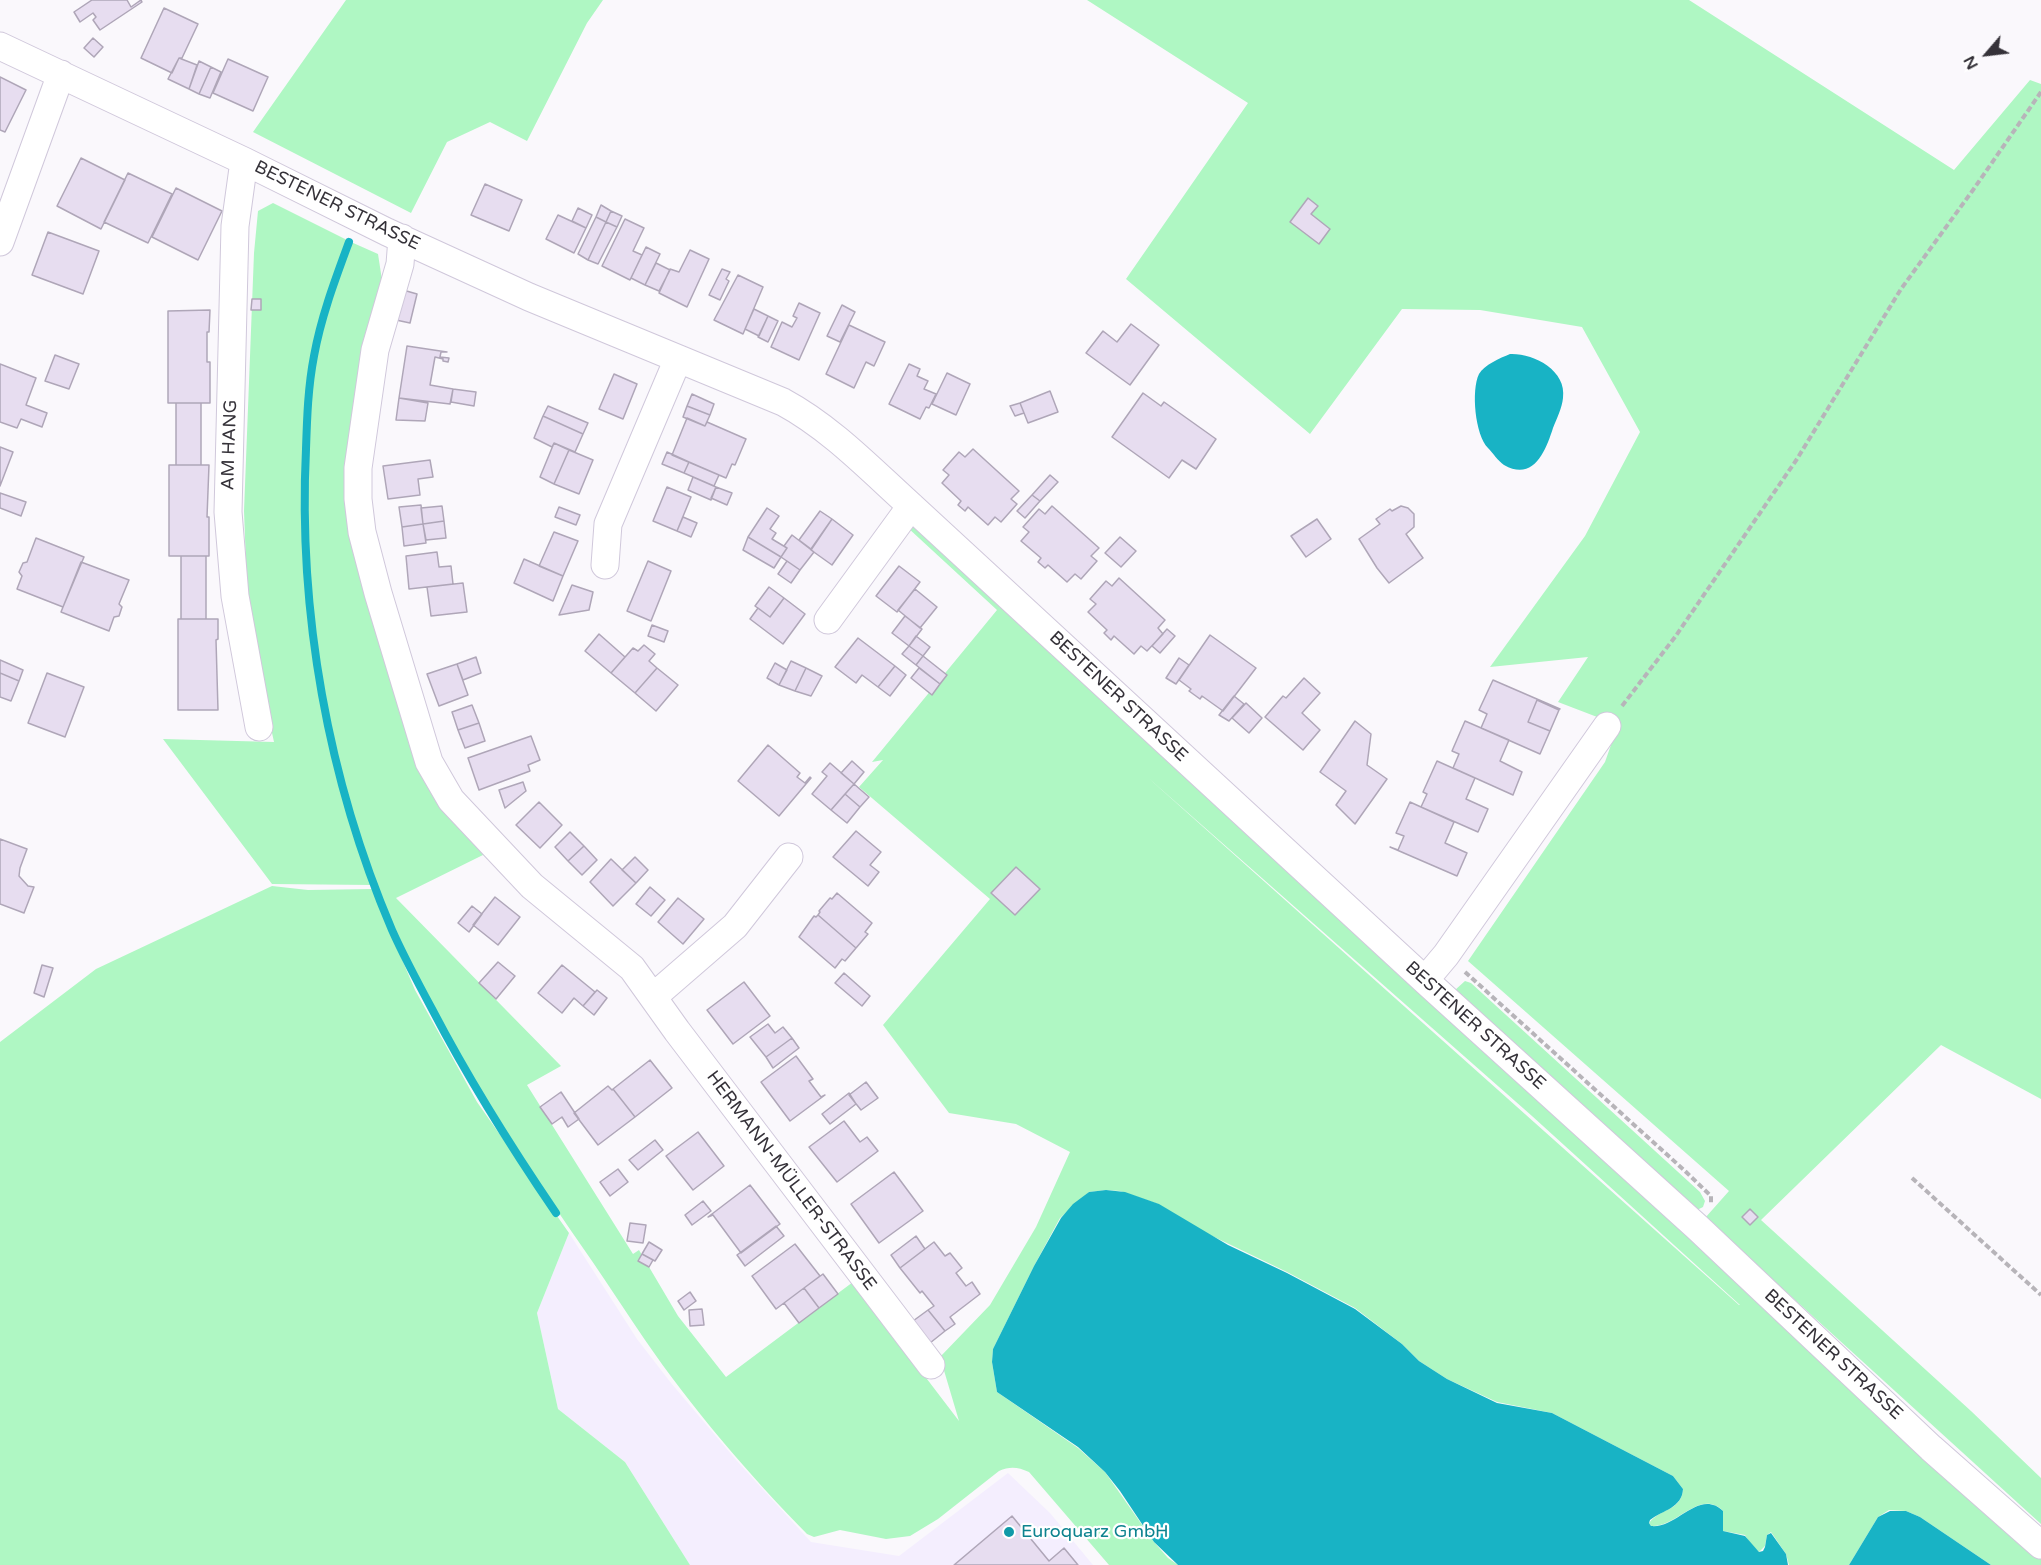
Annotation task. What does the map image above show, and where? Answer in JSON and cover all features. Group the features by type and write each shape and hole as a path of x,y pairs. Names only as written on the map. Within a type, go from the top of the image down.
{"street":[{"name":"BESTENER STRASSE","path":"0,46 244,161 394,235 529,297 783,402 824,428 1697,1227 1931,1448 2041,1545"},
{"path":"0,242 61,74"},
{"name":"AM HANG","path":"244,161 235,226 228,512 235,596 259,727"},
{"name":"HERMANN-MÜLLER-STRASSE","path":"394,235 400,264 375,350 358,468 358,499 362,532 378,593 429,762 452,800 532,886 632,968 931,1365"},
{"path":"605,565 608,524 678,359"},
{"path":"828,620 911,506"},
{"path":"1425,980 1446,955 1607,726"},
{"path":"653,997 735,926 789,857"}],"path":[{"path":"1607,726 1675,637 1797,459 1901,289 2041,92"},
{"path":"1912,1178 2041,1295"}],"shaded area":[{"name":"Euroquarz GmbH","path":"569,1233 637,1339 671,1383 737,1461 811,1542 899,1556 1008,1473 1050,1513 1093,1565 690,1565 625,1462 558,1409 537,1313"}],"green space":[{"path":"346,0 603,0 587,23 527,141 490,122 447,142 411,213 253,132"},
{"path":"1087,0 1689,0 1954,170 2030,80 2041,84 2041,1099 1941,1045 1761,1220 1971,1411 2041,1478 2041,1524 1705,1218 1729,1191 1468,961 1605,762 1618,725 1558,702 1588,657 1490,667 1585,536 1640,432 1582,327 1480,310 1402,309 1310,434 1126,279 1248,103"},
{"path":"273,203 347,240 322,315 309,375 304,444 303,554 307,607 319,688 337,768 372,885 272,884 163,739 274,742 257,664 247,591 244,511 254,253 258,211"},
{"path":"351,242 378,254 382,280 363,353 368,602 485,854 396,898 561,1066 527,1085 633,1254 639,1250 678,1316 726,1377 853,1282 959,1421 940,1357 990,1305 1036,1227 1070,1152 1016,1124 949,1113 883,1025 990,899 859,787 883,760 872,762 997,610 907,527 911,524 2041,1552 2041,1565 1991,1565 1920,1517 1906,1511 1889,1510 1878,1517 1849,1565 1789,1565 1786,1554 1771,1532 1767,1535 1765,1546 1759,1552 1745,1535 1723,1531 1723,1511 1714,1505 1697,1506 1661,1525 1651,1526 1649,1523 1654,1518 1679,1502 1683,1489 1673,1476 1552,1413 1497,1402 1447,1379 1419,1361 1402,1344 1355,1308 1206,1233 1158,1204 1120,1191 1106,1190 1089,1192 1060,1218 1034,1266 993,1349 992,1362 997,1392 1078,1448 1105,1472 1154,1542 1168,1558 1178,1565 1109,1565 1029,1472 1014,1468 999,1471 938,1519 910,1536 886,1539 840,1530 814,1537 807,1534 742,1464 701,1415 645,1340 528,1167 450,1037 400,944 366,859 338,759 327,709 313,607 307,504 307,436 314,367 325,319","holes":["1145,775 1532,1116 1740,1305"]},
{"path":"272,886 308,890 372,889 415,990 477,1102 569,1233 537,1313 558,1409 625,1462 690,1565 0,1565 0,1042 96,969"},
{"path":"1465,981 1471,983 1700,1192 1705,1201 1703,1207 1697,1210 1455,990"}],"water":[{"path":"1510,354 1519,354 1547,365 1560,379 1563,388 1562,406 1547,445 1531,467 1523,469 1514,469 1504,465 1498,459 1484,442 1477,423 1475,390 1479,374 1488,365"},
{"path":"1106,1190 1125,1192 1159,1204 1228,1245 1355,1309 1402,1344 1419,1361 1447,1379 1497,1403 1552,1413 1673,1476 1683,1489 1682,1495 1676,1505 1650,1520 1651,1526 1670,1522 1697,1506 1714,1505 1723,1511 1723,1531 1745,1536 1759,1552 1763,1551 1767,1535 1771,1533 1786,1554 1788,1565 1178,1565 1154,1542 1105,1472 1078,1447 997,1392 992,1362 993,1349 1034,1266 1061,1218 1073,1204 1089,1192"},
{"path":"1890,1511 1906,1511 1920,1517 1991,1565 1849,1565 1878,1517"}],"building":[{"path":"92,0 127,0 131,7 141,0 142,2 100,30 93,20 96,17 93,13 80,22 74,12"},
{"path":"164,8 198,24 182,58 179,58 172,73 141,58"},
{"path":"93,38 103,47 94,57 84,48"},
{"path":"179,58 197,65 189,89 168,79"},
{"path":"228,59 268,77 253,111 213,93"},
{"path":"199,61 211,67 199,94 189,89"},
{"path":"211,67 221,72 210,98 199,94"},
{"path":"0,77 26,90 5,132 0,130"},
{"path":"81,158 125,180 101,229 57,206"},
{"path":"128,173 172,194 148,243 104,222"},
{"path":"485,184 522,200 509,231 471,215"},
{"path":"176,188 222,211 198,260 152,237"},
{"path":"1308,198 1318,206 1311,214 1330,229 1319,244 1290,222"},
{"path":"601,205 611,211 606,222 596,217"},
{"path":"578,208 592,215 586,228 572,221"},
{"path":"611,211 622,216 617,227 606,222"},
{"path":"558,215 586,228 574,253 546,239"},
{"path":"596,217 606,222 588,260 578,254"},
{"path":"625,219 644,228 633,251 642,255 630,280 602,266"},
{"path":"606,222 617,227 598,264 588,260"},
{"path":"48,232 99,251 83,294 32,275"},
{"path":"646,247 660,254 645,285 631,278"},
{"path":"690,250 709,259 687,307 659,293 670,269 679,272"},
{"path":"656,263 670,270 659,291 645,285"},
{"path":"722,269 730,272 726,279 729,281 720,300 709,295"},
{"path":"738,275 763,287 743,334 714,320"},
{"path":"403,290 417,294 410,323 396,320"},
{"path":"252,299 261,299 261,310 251,310"},
{"path":"799,303 820,313 799,360 771,347 782,322 792,327 797,318 793,316"},
{"path":"842,305 855,312 840,342 827,336"},
{"path":"754,309 768,316 759,336 745,329"},
{"path":"210,310 207,362 210,362 210,403 168,403 168,311"},
{"path":"768,316 778,321 768,342 758,337"},
{"path":"1131,324 1159,345 1130,385 1086,353 1103,331 1117,342"},
{"path":"849,325 885,342 874,366 866,362 854,388 826,374"},
{"path":"407,346 447,352 441,352 440,357 449,358 448,362 435,357 430,385 453,389 450,404 399,398"},
{"path":"55,355 79,364 69,389 45,381"},
{"path":"0,364 36,378 26,405 47,413 42,427 21,419 17,428 0,422"},
{"path":"909,364 920,369 917,376 928,381 924,389 936,394 920,419 889,404"},
{"path":"947,373 970,384 956,415 932,404"},
{"path":"614,374 637,384 623,419 599,409"},
{"path":"453,389 476,392 474,406 451,402"},
{"path":"1050,391 1058,412 1028,423 1020,403"},
{"path":"1143,393 1161,406 1164,402 1216,439 1196,469 1182,460 1169,478 1112,437"},
{"path":"692,394 714,404 710,415 687,406"},
{"path":"399,398 428,403 425,421 396,420"},
{"path":"176,403 201,403 201,465 176,465"},
{"path":"1020,403 1024,413 1015,416 1010,406"},
{"path":"548,406 588,423 583,434 543,416"},
{"path":"687,406 710,415 705,426 683,417"},
{"path":"543,416 583,434 575,452 554,443 552,447 534,438"},
{"path":"687,418 705,426 707,422 746,439 735,465 732,464 726,478 672,455"},
{"path":"554,443 569,450 554,484 540,477"},
{"path":"0,447 13,452 0,486"},
{"path":"973,449 1019,491 1011,499 1017,504 1001,522 995,517 988,525 968,507 965,511 958,505 961,501 942,483 949,475 943,470 959,452 965,457"},
{"path":"569,450 593,460 579,494 554,484"},
{"path":"667,452 689,462 684,473 662,464"},
{"path":"430,460 433,477 418,479 420,495 388,499 383,466"},
{"path":"689,462 719,475 714,486 684,473"},
{"path":"169,465 209,465 207,517 209,517 209,556 169,556"},
{"path":"1050,475 1058,482 1040,501 1032,495"},
{"path":"693,477 716,487 711,500 688,490"},
{"path":"667,487 691,497 677,531 653,521"},
{"path":"716,487 732,493 727,505 711,498"},
{"path":"0,493 26,502 21,516 0,508"},
{"path":"1032,495 1040,501 1025,518 1017,511"},
{"path":"421,505 423,524 402,527 399,507"},
{"path":"442,506 444,521 423,524 421,508"},
{"path":"1052,506 1099,548 1091,556 1097,561 1081,579 1075,574 1067,582 1048,565 1045,568 1038,562 1041,558 1021,541 1029,532 1023,527 1039,509 1045,514"},
{"path":"1401,506 1408,508 1414,514 1414,527 1406,534 1423,558 1389,583 1359,539 1380,524 1376,519 1390,509 1392,511"},
{"path":"559,507 580,515 576,525 555,517"},
{"path":"767,508 779,516 770,529 776,533 772,539 787,548 781,557 748,537"},
{"path":"820,511 832,519 811,549 799,540"},
{"path":"683,517 697,523 691,537 677,531"},
{"path":"832,519 853,535 832,565 811,550"},
{"path":"1317,519 1331,539 1306,557 1291,536"},
{"path":"444,521 446,538 426,540 423,524"},
{"path":"423,524 426,543 404,546 402,527"},
{"path":"554,532 578,541 563,576 539,566"},
{"path":"792,535 814,552 800,570 781,557 787,548 784,546"},
{"path":"748,537 781,557 774,568 743,550"},
{"path":"1120,537 1136,551 1121,567 1105,553"},
{"path":"36,538 84,557 63,607 17,589 22,576 19,572 23,563 27,562"},
{"path":"437,552 439,567 451,566 453,584 409,589 406,556"},
{"path":"181,556 206,556 206,619 181,619"},
{"path":"524,559 563,576 553,601 514,583"},
{"path":"648,561 671,571 651,621 627,611"},
{"path":"787,561 800,570 791,583 778,574"},
{"path":"81,562 129,580 119,604 122,607 119,616 114,617 109,631 61,612"},
{"path":"899,566 920,582 897,612 876,596"},
{"path":"1119,578 1165,620 1158,628 1163,634 1147,651 1141,646 1134,654 1114,636 1111,640 1104,633 1107,630 1088,612 1096,604 1090,599 1106,581 1112,586"},
{"path":"463,583 467,612 431,616 427,587"},
{"path":"572,585 593,592 589,610 559,615"},
{"path":"769,587 784,598 770,617 755,606"},
{"path":"915,589 937,607 920,628 898,610"},
{"path":"784,598 805,614 783,644 750,619 758,608 770,617"},
{"path":"905,616 922,629 909,646 892,633"},
{"path":"178,619 218,619 218,639 216,640 218,710 178,710"},
{"path":"652,625 668,631 664,642 648,636"},
{"path":"1167,629 1175,636 1160,653 1152,646"},
{"path":"599,634 625,657 611,673 585,651"},
{"path":"1210,635 1256,668 1223,711 1202,696 1200,699 1179,680"},
{"path":"916,636 930,647 923,656 909,646"},
{"path":"858,638 895,666 878,687 862,675 856,683 835,667"},
{"path":"644,645 655,654 649,661 657,668 635,693 611,673 633,648 638,651"},
{"path":"909,646 923,656 916,665 902,654"},
{"path":"923,656 947,675 940,684 916,665"},
{"path":"476,657 481,673 463,680 457,664"},
{"path":"1179,658 1189,665 1176,684 1166,678"},
{"path":"0,660 23,670 19,681 0,673"},
{"path":"791,661 806,668 795,691 779,685"},
{"path":"775,663 787,670 779,685 767,678"},
{"path":"457,664 468,695 439,706 427,674"},
{"path":"895,666 906,675 890,696 878,687"},
{"path":"657,668 678,685 656,711 635,693"},
{"path":"806,668 822,676 811,696 795,691"},
{"path":"919,668 940,684 932,695 911,678"},
{"path":"0,673 19,681 11,701 0,697"},
{"path":"47,673 84,687 65,737 28,723"},
{"path":"1304,678 1320,693 1302,713 1320,730 1303,750 1265,717 1283,696 1286,698"},
{"path":"1493,680 1560,709 1537,700 1528,722 1550,731 1540,754 1481,728 1487,714 1479,710"},
{"path":"1234,696 1244,704 1229,721 1219,715"},
{"path":"1537,700 1559,710 1550,731 1528,722"},
{"path":"1246,703 1262,718 1249,733 1232,718"},
{"path":"472,705 479,723 458,730 452,712"},
{"path":"1355,721 1371,734 1367,765 1387,779 1355,824 1336,805 1346,791 1320,772"},
{"path":"1465,721 1509,740 1500,761 1522,772 1513,795 1453,768 1459,754 1452,751"},
{"path":"479,723 485,741 465,748 458,730"},
{"path":"531,736 540,760 528,765 530,771 479,790 468,758"},
{"path":"768,745 800,773 797,777 805,783 811,778 779,816 738,781"},
{"path":"852,761 864,772 854,784 841,773"},
{"path":"1437,761 1475,778 1466,799 1488,809 1478,832 1421,807 1427,794 1423,792"},
{"path":"830,763 854,784 831,810 812,794 827,776 822,772"},
{"path":"523,782 526,791 505,808 499,790"},
{"path":"854,784 869,797 860,807 845,794"},
{"path":"845,794 860,807 847,823 831,810"},
{"path":"539,802 562,825 540,848 516,825"},
{"path":"1410,802 1454,822 1445,843 1467,853 1457,876 1390,847 1398,850 1404,836 1396,833"},
{"path":"856,831 881,852 870,865 879,872 868,886 833,857"},
{"path":"570,832 584,846 568,861 555,847"},
{"path":"0,839 27,849 19,876 28,886 34,887 24,913 0,904"},
{"path":"584,846 597,860 582,875 568,861"},
{"path":"635,857 648,870 636,883 622,870"},
{"path":"611,859 636,883 613,906 590,882"},
{"path":"1016,867 1040,889 1015,915 991,893"},
{"path":"650,887 665,900 651,916 636,904"},
{"path":"837,893 872,923 865,932 868,934 856,948 818,915 830,898 832,899"},
{"path":"495,897 520,917 498,945 473,925"},
{"path":"678,898 704,919 683,944 658,922"},
{"path":"472,906 482,914 469,932 458,923"},
{"path":"818,915 856,948 845,961 842,959 835,968 799,937 814,916"},
{"path":"498,962 515,976 496,999 479,983"},
{"path":"42,965 53,968 44,997 34,993"},
{"path":"562,965 595,992 583,1006 574,998 562,1013 538,993"},
{"path":"844,973 870,996 862,1006 835,983"},
{"path":"744,982 770,1016 733,1044 707,1010"},
{"path":"597,990 607,998 594,1015 583,1006"},
{"path":"768,1024 775,1033 783,1027 792,1038 766,1057 750,1037"},
{"path":"792,1038 799,1048 773,1068 766,1057"},
{"path":"796,1056 813,1079 809,1081 821,1097 825,1095 790,1121 761,1082"},
{"path":"650,1060 672,1088 635,1117 613,1089"},
{"path":"866,1082 878,1098 861,1110 849,1095"},
{"path":"608,1086 613,1089 635,1117 598,1145 574,1113"},
{"path":"561,1092 579,1119 568,1127 562,1117 552,1124 540,1107"},
{"path":"849,1093 856,1104 830,1124 822,1114"},
{"path":"844,1121 860,1142 867,1137 878,1151 837,1182 809,1147"},
{"path":"698,1132 724,1166 693,1190 666,1156"},
{"path":"655,1140 663,1150 638,1170 629,1160"},
{"path":"618,1169 628,1182 610,1196 600,1182"},
{"path":"894,1172 923,1211 879,1243 851,1204"},
{"path":"750,1185 780,1224 741,1253 713,1215 708,1217"},
{"path":"703,1201 711,1211 692,1225 685,1215"},
{"path":"1750,1209 1758,1217 1750,1225 1742,1217"},
{"path":"630,1223 646,1225 643,1243 627,1241"},
{"path":"776,1226 784,1236 745,1266 737,1255"},
{"path":"916,1236 925,1249 900,1268 891,1255"},
{"path":"649,1242 662,1250 655,1261 642,1254"},
{"path":"934,1242 945,1256 950,1253 962,1268 956,1273 966,1286 972,1282 980,1294 950,1317 955,1324 945,1331 928,1310 934,1306 900,1268"},
{"path":"795,1244 820,1276 776,1309 752,1276"},
{"path":"642,1254 653,1260 649,1267 638,1261"},
{"path":"823,1274 838,1294 819,1308 804,1288"},
{"path":"804,1288 819,1308 799,1323 784,1303"},
{"path":"690,1292 696,1301 684,1310 678,1301"},
{"path":"702,1309 704,1325 690,1326 689,1310"},
{"path":"928,1310 945,1331 930,1343 913,1321"},
{"name":"Euroquarz GmbH","path":"1012,1516 1049,1561 1064,1548 1078,1565 954,1565"}],"waterway":[{"path":"349,242 320,327 312,368 307,414 305,511 307,572 322,695 350,815 401,950 476,1087 556,1213"}],"place":[{"name":"Euroquarz GmbH","path":"1009,1532"}]}
